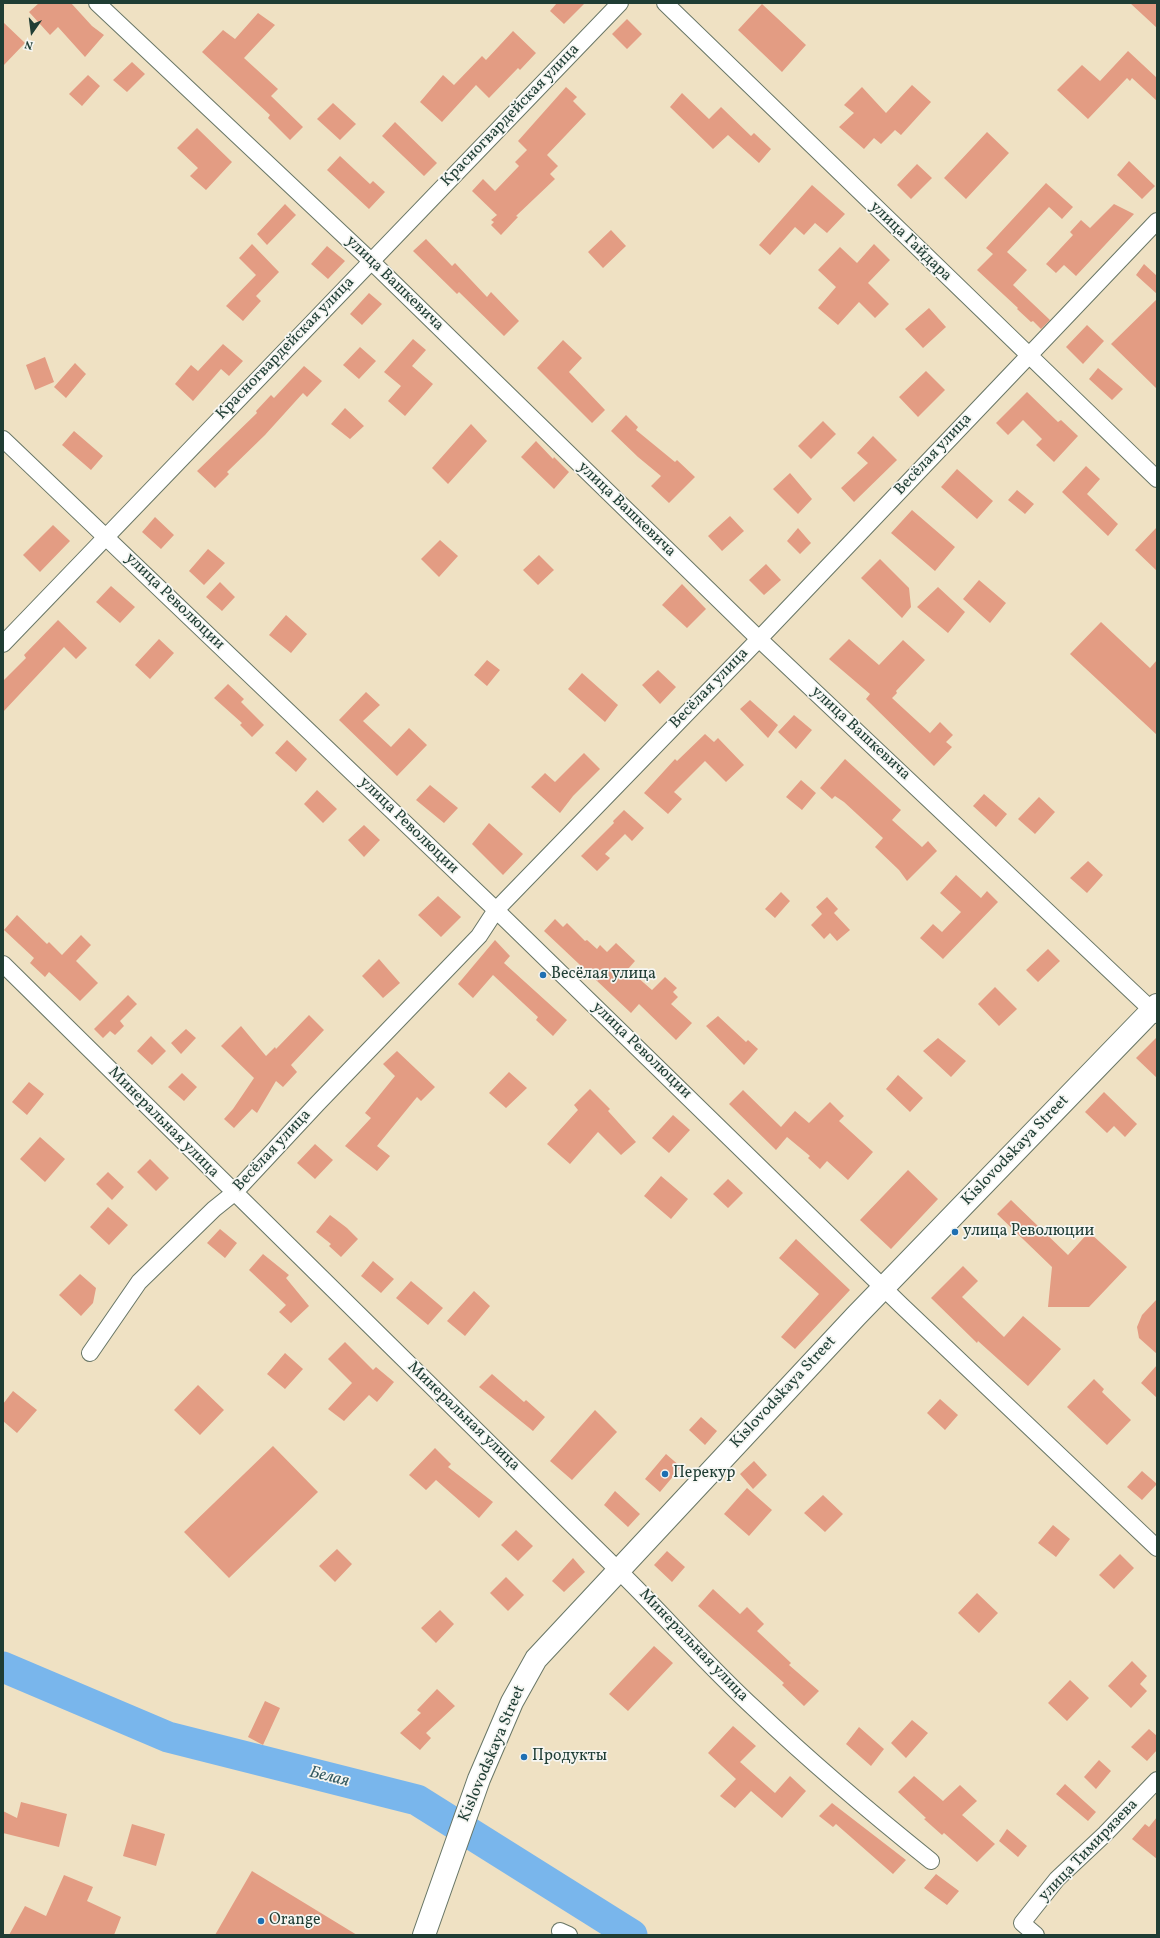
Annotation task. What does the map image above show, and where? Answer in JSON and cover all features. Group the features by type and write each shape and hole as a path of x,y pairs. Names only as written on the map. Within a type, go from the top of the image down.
{"main road":[{"name":"Kislovodskaya Street","path":"425,1934 479,1779 512,1702 536,1659 884,1289 1155,1010"}],"street":[{"name":"улица Вашкевича","path":"97,3 371,261 759,639 1155,1010"},
{"name":"Красногвардейская улица","path":"3,644 620,3"},
{"name":"улица Гайдара","path":"665,3 1028,356 1157,479"},
{"name":"Весёлая улица","path":"90,1354 139,1282 214,1209 234,1193 317,1104 479,936 496,910 759,639 1157,221"},
{"name":"улица Революции","path":"3,439 496,910 884,1289 1157,1548"},
{"name":"Минеральная улица","path":"3,964 234,1193 619,1570 704,1659 755,1709 881,1821 931,1862"},
{"name":"улица Тимирязева","path":"1036,1935 1022,1923 1057,1879 1105,1834 1157,1780"}],"building":[{"path":"39,3 71,3 92,26 104,35 85,57 58,27 50,35 29,12"},
{"path":"557,3 585,3 564,24 550,11"},
{"path":"1130,3 1157,3 1157,28"},
{"path":"762,4 806,45 782,72 738,30"},
{"path":"258,13 275,25 244,58 278,89 271,96 303,127 290,140 268,118 270,115 202,52 223,30 235,39"},
{"path":"627,19 642,34 627,49 612,34"},
{"path":"3,22 25,43 3,66"},
{"path":"513,31 536,53 520,70 518,68 489,98 476,85 442,122 420,102 443,75 454,85 482,56 486,60"},
{"path":"1128,51 1157,78 1157,101 1132,78 1130,81 1127,78 1088,119 1057,90 1082,65 1100,81"},
{"path":"132,62 145,74 127,92 113,80"},
{"path":"88,75 100,86 82,106 69,94"},
{"path":"912,85 931,102 901,135 895,130 881,144 874,138 864,149 839,127 854,113 844,105 862,87 886,113"},
{"path":"566,87 577,97 573,101 586,114 547,155 558,166 550,174 555,179 516,216 518,217 501,235 491,225 494,222 491,220 497,215 472,191 483,179 495,191 519,166 515,162 527,150 518,141"},
{"path":"682,93 709,119 721,107 751,136 754,133 771,149 759,163 728,135 713,149 670,107"},
{"path":"333,103 356,124 340,140 317,119"},
{"path":"395,122 437,163 424,176 382,136"},
{"path":"197,128 232,162 206,190 190,176 198,168 177,148"},
{"path":"987,132 1009,153 966,199 944,178"},
{"path":"340,156 370,184 373,181 385,192 369,209 327,170"},
{"path":"1129,161 1155,186 1142,199 1117,175"},
{"path":"917,164 932,178 911,199 897,185"},
{"path":"1046,183 1073,207 1062,219 1049,207 1007,252 1027,270 1013,285 1050,320 1041,329 1033,321 1031,322 977,270 993,254 986,248"},
{"path":"812,185 845,214 827,233 815,223 804,235 795,227 770,255 759,245"},
{"path":"285,204 296,215 267,245 257,234"},
{"path":"1114,204 1134,214 1076,276 1064,265 1056,273 1046,264 1073,235 1070,232 1081,220 1090,228"},
{"path":"611,230 626,246 603,268 588,252"},
{"path":"426,239 452,266 455,263 487,297 491,292 519,321 504,336 459,292 457,294 413,251"},
{"path":"252,244 279,272 256,296 261,301 243,321 226,306 256,275 239,258"},
{"path":"874,244 890,260 868,283 889,304 875,318 859,302 838,325 818,308 836,287 818,270 840,247 857,263"},
{"path":"327,246 345,261 328,279 311,264"},
{"path":"1144,264 1157,276 1157,294 1136,275"},
{"path":"369,293 382,304 362,325 350,314"},
{"path":"1157,299 1157,389 1111,344"},
{"path":"929,308 946,327 923,348 905,329"},
{"path":"1087,325 1104,341 1083,364 1066,347"},
{"path":"413,339 426,350 412,366 433,384 405,416 388,401 401,386 384,372"},
{"path":"563,340 582,358 569,372 605,410 592,423 537,368"},
{"path":"223,344 243,361 229,376 221,369 193,401 175,384 191,365 198,371"},
{"path":"360,347 376,361 359,379 343,365"},
{"path":"45,357 54,382 35,390 26,365"},
{"path":"75,363 86,374 66,398 54,387"},
{"path":"304,366 322,381 307,397 303,393 265,435 227,472 229,474 215,488 197,471 257,413 256,411 271,395 274,398"},
{"path":"1098,368 1123,389 1112,400 1089,379"},
{"path":"926,371 945,390 918,417 899,397"},
{"path":"1027,392 1058,422 1061,420 1078,436 1054,462 1036,445 1042,439 1023,420 1008,435 996,423"},
{"path":"345,408 364,426 350,439 331,424"},
{"path":"626,415 638,427 636,430 675,462 677,460 695,477 669,503 651,486 661,476 638,457 611,431"},
{"path":"823,421 836,434 811,459 798,446"},
{"path":"471,424 487,441 448,484 432,468"},
{"path":"74,431 103,456 91,470 62,445"},
{"path":"873,436 897,460 854,502 841,488 868,463 857,453"},
{"path":"536,441 553,459 554,457 569,472 554,489 521,457"},
{"path":"1086,466 1100,479 1087,494 1118,524 1108,536 1062,492"},
{"path":"957,469 993,501 977,519 941,487"},
{"path":"790,473 812,499 798,514 773,489"},
{"path":"1017,490 1034,504 1025,514 1008,500"},
{"path":"912,510 955,547 935,571 891,533"},
{"path":"730,516 744,531 722,551 708,536"},
{"path":"155,517 174,535 161,549 142,532"},
{"path":"53,525 70,541 40,572 23,555"},
{"path":"1157,527 1157,571 1135,550"},
{"path":"798,528 811,543 800,554 787,541"},
{"path":"440,540 458,556 439,577 421,559"},
{"path":"208,549 225,563 204,585 189,571"},
{"path":"539,555 554,570 538,585 523,570"},
{"path":"880,559 909,588 911,607 902,618 861,578"},
{"path":"766,564 781,580 764,595 749,580"},
{"path":"979,580 1006,603 990,623 963,599"},
{"path":"220,582 235,597 222,611 206,597"},
{"path":"682,584 706,609 687,628 662,605"},
{"path":"111,586 135,607 120,623 96,602"},
{"path":"938,587 965,612 948,633 917,607"},
{"path":"286,615 307,634 291,653 269,635"},
{"path":"58,620 87,648 76,659 64,647 3,712 3,681 26,658 24,655"},
{"path":"1101,622 1150,668 1157,660 1157,735 1070,654"},
{"path":"159,639 174,653 150,679 135,665"},
{"path":"849,639 879,665 903,640 925,660 896,691 897,693 892,698 930,733 940,722 953,735 946,742 952,747 934,766 866,699 870,694 829,659"},
{"path":"487,660 500,670 487,686 474,675"},
{"path":"658,670 676,687 660,704 642,685"},
{"path":"582,673 618,705 605,722 568,689"},
{"path":"228,684 244,699 241,702 264,725 252,737 240,725 242,723 214,698"},
{"path":"366,692 380,705 363,721 391,747 409,728 427,745 397,776 339,720"},
{"path":"750,700 778,725 768,738 740,709"},
{"path":"794,715 812,730 796,749 778,732"},
{"path":"705,734 714,742 718,738 744,765 726,782 705,761 674,792 682,799 668,814 644,793 675,759 677,761"},
{"path":"287,740 307,759 296,772 275,753"},
{"path":"584,753 600,769 573,796 560,813 531,787 545,773 555,782"},
{"path":"845,759 901,810 892,820 922,847 928,841 937,851 907,881 899,870 875,847 883,838 844,802 835,796 832,799 820,788"},
{"path":"801,780 816,793 802,810 786,797"},
{"path":"430,785 458,808 444,823 416,800"},
{"path":"317,790 337,809 323,823 304,804"},
{"path":"984,794 1007,814 996,827 973,806"},
{"path":"1039,797 1055,812 1035,834 1018,819"},
{"path":"624,810 644,828 632,841 625,834 605,854 610,858 597,871 581,856 614,823 613,821"},
{"path":"489,823 523,854 503,875 472,844"},
{"path":"364,825 380,840 364,857 348,840"},
{"path":"1088,861 1103,875 1087,893 1070,878"},
{"path":"956,875 981,898 987,891 998,902 943,959 920,938 933,924 942,932 961,912 940,893"},
{"path":"781,892 790,901 775,918 765,909"},
{"path":"438,896 461,917 441,937 418,915"},
{"path":"827,897 838,909 834,913 850,930 837,941 830,933 824,939 811,925 822,914 816,907"},
{"path":"17,915 47,944 49,942 62,955 81,935 91,945 76,961 98,983 80,1001 49,972 45,977 30,963 34,958 4,930"},
{"path":"555,919 563,927 567,923 585,941 587,940 597,949 600,945 607,952 616,943 635,961 628,969 652,990 665,977 677,988 673,992 678,997 671,1004 692,1023 676,1040 639,1004 631,1013 544,931"},
{"path":"495,940 510,956 504,963 567,1020 553,1036 536,1020 538,1017 493,975 473,998 458,984"},
{"path":"1048,949 1060,961 1038,982 1026,970"},
{"path":"379,959 400,983 383,998 362,976"},
{"path":"995,987 1017,1009 999,1026 978,1004"},
{"path":"128,995 137,1004 120,1021 124,1026 115,1035 110,1031 103,1038 94,1029"},
{"path":"309,1015 324,1030 291,1065 297,1072 283,1087 276,1081 257,1113 252,1109 234,1128 224,1119 233,1109 254,1078 221,1046 241,1026 266,1056 275,1047 276,1049"},
{"path":"718,1016 746,1042 748,1040 758,1049 744,1065 706,1026"},
{"path":"186,1029 196,1038 181,1054 171,1043"},
{"path":"151,1036 166,1051 152,1065 137,1051"},
{"path":"1157,1037 1157,1078 1136,1058"},
{"path":"938,1038 966,1061 951,1077 923,1051"},
{"path":"397,1051 435,1087 421,1101 417,1097 377,1146 390,1156 377,1171 345,1146 371,1118 365,1113 395,1076 383,1064"},
{"path":"509,1072 527,1088 506,1108 489,1093"},
{"path":"182,1073 197,1087 184,1101 168,1087"},
{"path":"898,1075 923,1098 910,1112 886,1089"},
{"path":"29,1082 44,1094 27,1115 12,1102"},
{"path":"590,1089 610,1109 608,1111 636,1142 621,1155 598,1132 570,1164 547,1144 578,1110 574,1105"},
{"path":"743,1090 781,1127 795,1111 809,1123 830,1102 844,1116 839,1121 873,1152 848,1180 827,1161 820,1169 808,1158 810,1156 787,1137 776,1150 729,1104"},
{"path":"1104,1092 1137,1124 1125,1137 1114,1126 1107,1133 1085,1112"},
{"path":"673,1115 690,1130 669,1153 652,1138"},
{"path":"40,1137 65,1159 45,1182 20,1159"},
{"path":"315,1144 333,1160 315,1179 297,1163"},
{"path":"150,1159 169,1178 156,1191 137,1172"},
{"path":"908,1170 938,1199 891,1249 860,1220"},
{"path":"108,1172 124,1187 112,1200 96,1184"},
{"path":"661,1176 688,1199 671,1219 644,1196"},
{"path":"728,1179 743,1193 728,1208 713,1194"},
{"path":"1011,1200 1068,1255 1089,1232 1127,1267 1089,1307 1048,1307 1052,1267 997,1214"},
{"path":"108,1207 128,1225 109,1245 90,1227"},
{"path":"330,1215 358,1239 341,1257 329,1246 331,1244 316,1232"},
{"path":"220,1229 237,1243 225,1258 207,1243"},
{"path":"796,1239 850,1290 795,1349 781,1337 819,1294 779,1258"},
{"path":"263,1254 289,1275 286,1278 309,1306 291,1323 279,1312 286,1305 249,1270"},
{"path":"373,1261 394,1279 381,1293 361,1276"},
{"path":"963,1266 978,1281 962,1297 1004,1337 1023,1316 1061,1349 1028,1386 978,1341 977,1343 931,1298"},
{"path":"80,1274 96,1288 93,1303 81,1316 59,1295"},
{"path":"411,1281 443,1308 428,1325 396,1298"},
{"path":"474,1291 490,1306 465,1336 447,1321"},
{"path":"1157,1299 1157,1354 1139,1338 1137,1327 1142,1315"},
{"path":"345,1342 373,1370 376,1367 394,1382 377,1402 369,1395 344,1421 328,1409 352,1383 328,1359"},
{"path":"285,1353 303,1369 285,1389 267,1374"},
{"path":"1157,1365 1157,1398 1141,1383"},
{"path":"492,1374 524,1402 526,1400 545,1417 533,1431 479,1387"},
{"path":"1094,1379 1104,1389 1102,1392 1131,1420 1107,1445 1067,1407"},
{"path":"198,1385 224,1410 200,1435 174,1410"},
{"path":"13,1391 37,1410 17,1433 3,1421 3,1404"},
{"path":"940,1399 958,1415 945,1430 927,1413"},
{"path":"595,1410 617,1432 572,1480 550,1461"},
{"path":"701,1417 717,1431 705,1445 689,1430"},
{"path":"273,1446 318,1492 229,1578 184,1532"},
{"path":"435,1448 451,1464 448,1467 493,1502 479,1518 436,1480 426,1490 409,1475"},
{"path":"666,1454 681,1467 660,1492 645,1479"},
{"path":"754,1461 767,1475 753,1489 740,1474"},
{"path":"1142,1471 1157,1484 1142,1500 1127,1487"},
{"path":"747,1488 772,1510 749,1536 724,1514"},
{"path":"615,1491 640,1514 628,1527 604,1505"},
{"path":"823,1495 843,1514 825,1532 804,1513"},
{"path":"1053,1525 1070,1539 1056,1557 1038,1543"},
{"path":"516,1530 533,1546 518,1561 501,1545"},
{"path":"337,1549 352,1564 335,1582 319,1566"},
{"path":"667,1551 685,1567 672,1582 654,1565"},
{"path":"1120,1554 1134,1568 1114,1589 1099,1575"},
{"path":"573,1558 585,1572 564,1592 552,1581"},
{"path":"506,1577 524,1595 508,1611 490,1593"},
{"path":"713,1589 740,1614 747,1607 764,1624 757,1631 791,1663 789,1665 819,1691 804,1706 782,1685 784,1683 698,1606"},
{"path":"977,1593 998,1613 979,1633 958,1613"},
{"path":"440,1610 454,1624 436,1643 421,1628"},
{"path":"654,1646 673,1663 628,1711 609,1694"},
{"path":"1132,1661 1147,1676 1140,1684 1147,1691 1131,1708 1108,1686"},
{"path":"1070,1680 1089,1698 1067,1721 1048,1703"},
{"path":"437,1689 455,1706 426,1733 431,1738 420,1750 400,1733 421,1713 417,1710"},
{"path":"265,1701 280,1708 263,1745 248,1737"},
{"path":"912,1720 928,1733 906,1758 891,1743"},
{"path":"733,1726 756,1746 740,1762 775,1793 790,1776 806,1791 782,1818 751,1791 735,1808 720,1796 736,1779 708,1753"},
{"path":"859,1727 884,1749 871,1766 846,1744"},
{"path":"1149,1729 1157,1736 1157,1750 1147,1761 1131,1747"},
{"path":"1099,1760 1111,1771 1096,1789 1084,1777"},
{"path":"914,1776 943,1801 960,1785 977,1801 962,1815 995,1844 977,1862 944,1833 942,1835 898,1792"},
{"path":"1065,1784 1096,1812 1088,1821 1056,1794"},
{"path":"21,1802 67,1814 59,1847 3,1833 3,1811 17,1818"},
{"path":"832,1803 906,1860 893,1874 836,1824 833,1827 819,1816"},
{"path":"1157,1817 1157,1859 1132,1839 1145,1824 1149,1827"},
{"path":"132,1824 165,1834 156,1866 123,1856"},
{"path":"1007,1829 1027,1846 1018,1857 999,1841"},
{"path":"252,1871 357,1935 215,1935"},
{"path":"936,1874 959,1891 947,1905 924,1888"},
{"path":"64,1875 93,1887 87,1901 121,1917 114,1935 9,1935 25,1906 46,1916"}],"waterway":[{"name":"Белая","path":"3,1667 168,1737 417,1800 632,1935"}],"place":[{"name":"Весёлая улица","path":"543,975"},
{"name":"улица Революции","path":"955,1232"},
{"name":"Перекур","path":"665,1474"},
{"name":"Продукты","path":"524,1757"},
{"name":"Orange","path":"261,1921"}]}
